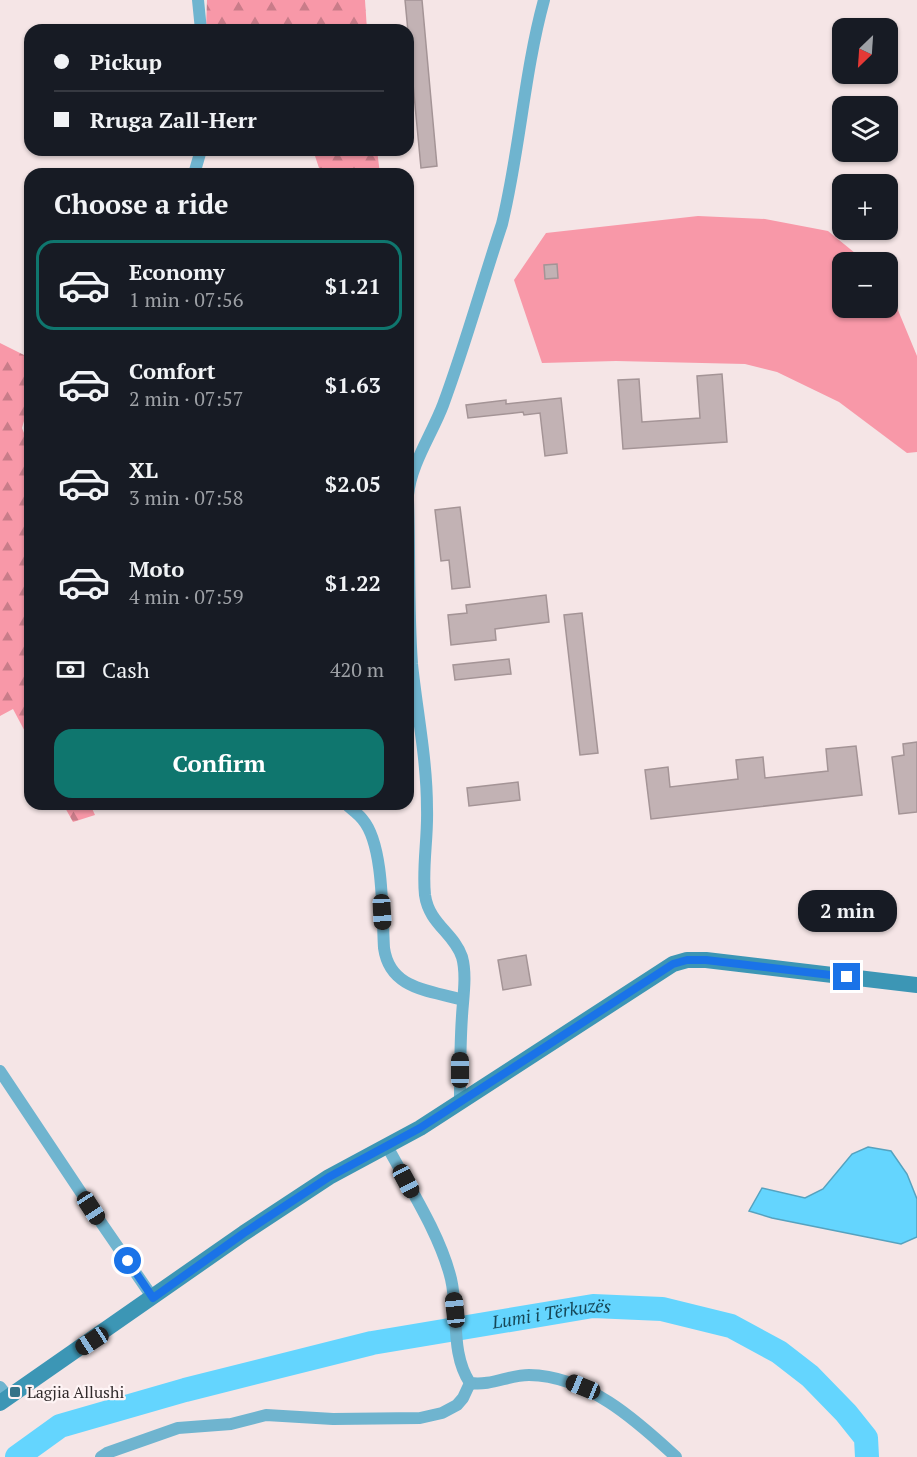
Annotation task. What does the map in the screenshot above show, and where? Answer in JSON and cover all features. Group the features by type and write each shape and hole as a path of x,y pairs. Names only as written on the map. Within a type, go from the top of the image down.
{"main road":[{"path":"3,1396 153,1298 244,1233 329,1177 460,1103 673,964 687,960 716,961 917,986"}],"street":[{"path":"198,0 200,24"},
{"path":"414,462 444,402 502,224 544,0"},
{"path":"414,679 428,810 425,894 434,920 457,947 462,958 464,973 460,1103"},
{"path":"353,810 363,819 372,833 377,850 386,960 401,980 414,987 463,1000"},
{"path":"0,1071 153,1298"},
{"path":"387,1146 446,1261 452,1281 459,1353 464,1375 470,1383 487,1385 525,1375 562,1379 583,1387 617,1408 676,1457"},
{"path":"101,1457 178,1428 231,1424 266,1414 333,1419 420,1418 442,1413 457,1405 470,1383"}],"green space":[{"path":"207,0 365,0 367,24 206,24"},
{"path":"315,156 378,156 379,168 319,168"},
{"path":"698,216 765,219 828,231 832,234 832,240 839,240 854,252 832,252 832,318 898,318 898,310 917,356 917,452 907,453 839,402 777,372 745,364 616,361 542,363 514,280 546,233"},
{"path":"0,343 24,355 24,421 22,428 24,433 24,730 13,709 0,716"},
{"path":"66,810 93,810 95,815 73,822"}],"water":[{"path":"868,1147 891,1151 907,1174 917,1199 917,1237 901,1244 772,1218 749,1211 762,1188 805,1198 823,1189 852,1154"}],"building":[{"path":"405,0 422,0 437,166 421,168 414,94 414,24 407,24"},
{"path":"557,264 558,278 545,279 544,265"},
{"path":"722,374 727,442 623,449 618,380 639,379 642,422 700,418 697,376"},
{"path":"561,398 567,453 545,456 540,413 524,415 523,412 468,418 466,405 506,400 506,404"},
{"path":"460,507 470,587 452,589 449,560 441,561 435,510"},
{"path":"546,595 549,622 495,629 496,640 451,645 448,615 467,613 466,605"},
{"path":"582,613 598,753 580,755 564,615"},
{"path":"509,659 511,674 455,680 453,665"},
{"path":"917,742 917,812 899,814 892,757 904,755 903,744"},
{"path":"856,746 862,795 651,819 645,770 668,767 670,787 738,779 736,760 763,757 765,778 828,771 826,749"},
{"path":"518,782 520,800 469,806 467,788"},
{"path":"526,955 531,985 503,990 498,960"}],"waterway":[{"name":"Lumi i Tërkuzës","path":"17,1457 60,1426 185,1390 372,1343 593,1306 662,1309 731,1326 779,1352 810,1376 846,1413 866,1438 867,1457"}],"place":[{"name":"Lagjia Allushi","path":"15,1392"}],"route":[{"path":"128,1261 153,1298 244,1233 329,1177 420,1128 673,964 687,960 706,960 847,977"}]}
